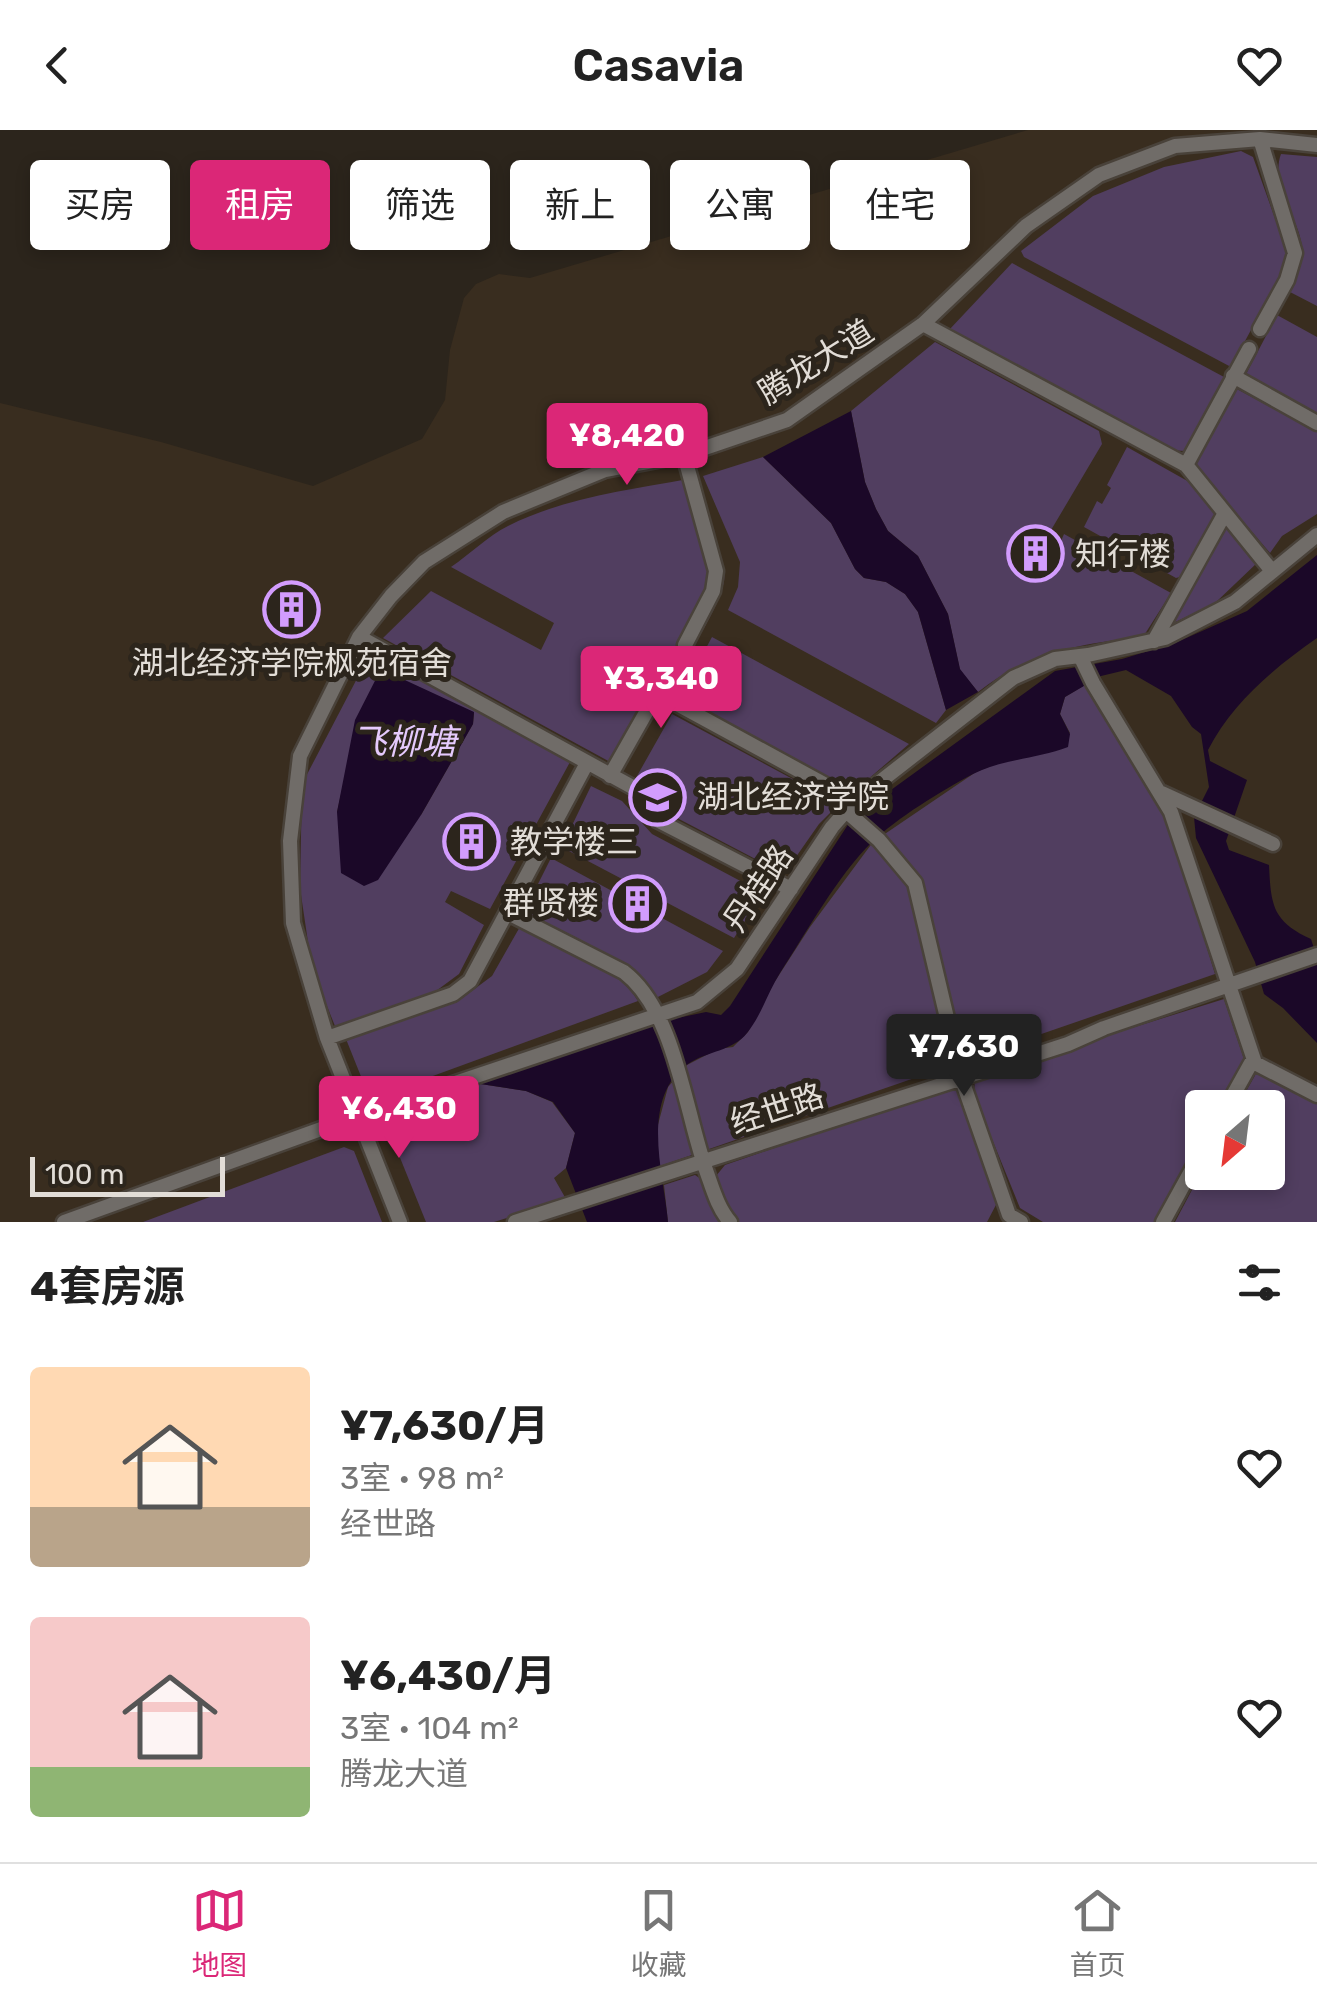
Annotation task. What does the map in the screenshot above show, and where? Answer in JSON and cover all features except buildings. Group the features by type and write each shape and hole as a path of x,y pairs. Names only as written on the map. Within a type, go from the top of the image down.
{"street":[{"name":"腾龙大道","path":"400,1222 327,1038 294,923 290,841 300,756 359,637 391,596 424,562 503,512 605,470 684,455 787,420 923,324 1026,226 1099,175 1175,146 1260,139 1317,144"},
{"path":"1260,139 1295,253 1287,280 1260,329"},
{"path":"923,324 1186,464 1272,571"},
{"path":"1186,464 1249,349"},
{"path":"1234,376 1317,423"},
{"path":"684,455 716,571 713,590 685,645"},
{"path":"1154,641 1225,513"},
{"name":"丹桂路","path":"64,1222 357,1116 698,1002 737,969 791,888 851,809 1012,678 1054,659 1165,638 1235,602 1317,535"},
{"path":"359,637 636,789 657,820 791,888"},
{"path":"1080,657 1162,793 1255,1063 1317,1095"},
{"path":"610,776 674,665"},
{"path":"656,693 851,809 916,883 961,1076 1009,1220"},
{"path":"327,1038 453,994 470,982 588,763"},
{"path":"1162,793 1274,844"},
{"path":"508,912 624,972 638,984 659,1018 720,1211 730,1222"},
{"name":"经世路","path":"515,1222 1068,1044 1317,955"},
{"path":"1236,1090 1250,1064 1255,1063"},
{"path":"1163,1222 1185,1182"}],"shaded area":[{"name":"湖北经济学院","path":"1028,130 1317,130 1317,1222 0,1222 0,403 161,442 313,486 422,439 445,400 450,350 464,298 476,284 499,274 530,278 624,250 650,250 650,242 670,236 670,250 810,250 810,195 830,189 830,250 970,250 970,160 927,160"},
{"path":"1241,151 1253,157 1287,252 1279,278 1231,367 1024,257 1021,251 1093,196 1164,167"},
{"path":"1281,154 1317,157 1317,306 1290,292 1303,252 1279,177"},
{"path":"1012,263 1224,377 1185,451 1168,450 949,330"},
{"path":"1277,315 1317,337 1317,413 1246,374"},
{"path":"935,342 1099,431 1102,444 1041,547 1055,555 1064,534 1171,593 1143,637 1056,652 1016,668 978,692 960,670 948,614 918,556 888,531 876,509 865,482 851,411"},
{"path":"1235,388 1317,432 1317,514 1282,536 1270,553 1194,464"},
{"path":"1127,447 1191,483 1216,516 1183,576 1176,578 1084,527 1097,501 1102,504 1111,488 1107,485"},
{"path":"763,457 831,523 855,569 864,578 886,582 905,594 918,612 946,710 936,723 728,610 738,587 740,562 703,476"},
{"path":"688,479 722,558 724,581 709,619 671,684 652,674 639,697 658,708 623,769 383,638 431,591 541,650 554,623 451,567 493,535 529,516 596,496"},
{"path":"1226,522 1258,562 1214,604 1167,626"},
{"path":"712,637 909,744 852,793 678,700"},
{"path":"373,648 570,762 490,909 451,891 445,902 484,925 459,974 436,991 335,1026 312,969 300,888 302,784","holes":["474,713 473,724 421,815 337,812 347,767"]},
{"path":"1085,685 1165,812 1215,974 660,1166 655,1136 668,1087 687,1065 718,1049 733,1047 748,1032 810,927 873,842 976,772 1070,733 1060,714 1065,697"},
{"path":"672,714 839,804 819,824 784,874 679,819 671,805 637,776"},
{"path":"591,786 622,801 652,834 763,893 734,938 567,850 565,840"},
{"path":"551,858 723,951 707,972 652,1000 611,958 524,912"},
{"path":"521,925 602,967 629,988 638,1001 370,1099 346,1039 457,1002 492,976"},
{"path":"1224,999 1245,1062 1229,1090 1185,1090 1185,1170 1156,1222 1043,1222 1020,1208 974,1095 975,1077"},
{"path":"1257,1072 1317,1102 1317,1222 1175,1222 1192,1190 1285,1190 1285,1090 1247,1090"},
{"path":"474,1083 526,1091 552,1102 575,1133 566,1168 554,1178 566,1199 494,1222 426,1222 386,1123 388,1114"},
{"path":"956,1085 998,1201 987,1222 737,1222 728,1212 716,1176 725,1165"},
{"path":"344,1147 354,1151 382,1222 143,1222"},
{"path":"695,1175 701,1179 722,1222 668,1222 664,1185"}],"water":[{"path":"851,411 865,482 876,509 888,531 918,556 948,614 960,669 978,692 946,710 918,612 905,594 886,582 864,578 855,569 831,523 763,457"},
{"path":"1317,555 1317,638 1255,688 1229,717 1208,750 1210,761 1247,780 1226,841 1229,850 1269,865 1276,910 1288,925 1311,939 1317,958 1317,1043 1264,994 1255,962 1196,838 1194,817 1209,787 1201,734 1171,696 1126,670 1101,676 1065,697 1060,714 1070,734 1068,747 973,774 920,805 872,842 823,905 747,1033 735,1044 688,1064 673,1079 664,1097 658,1138 668,1222 587,1222 566,1168 575,1133 553,1102 526,1091 474,1083 668,1020 706,1012 721,1015 851,820 862,811 1055,671 1122,659 1175,643 1247,611"},
{"name":"飞柳塘","path":"381,669 474,712 473,724 421,815 378,880 364,886 341,873 337,812 355,720"}],"place":[{"name":"知行楼","path":"1036,554"},
{"name":"湖北经济学院枫苑宿舍","path":"292,609"},
{"name":"湖北经济学院","path":"658,797"},
{"name":"教学楼三","path":"471,842"},
{"name":"群贤楼","path":"638,903"}]}
